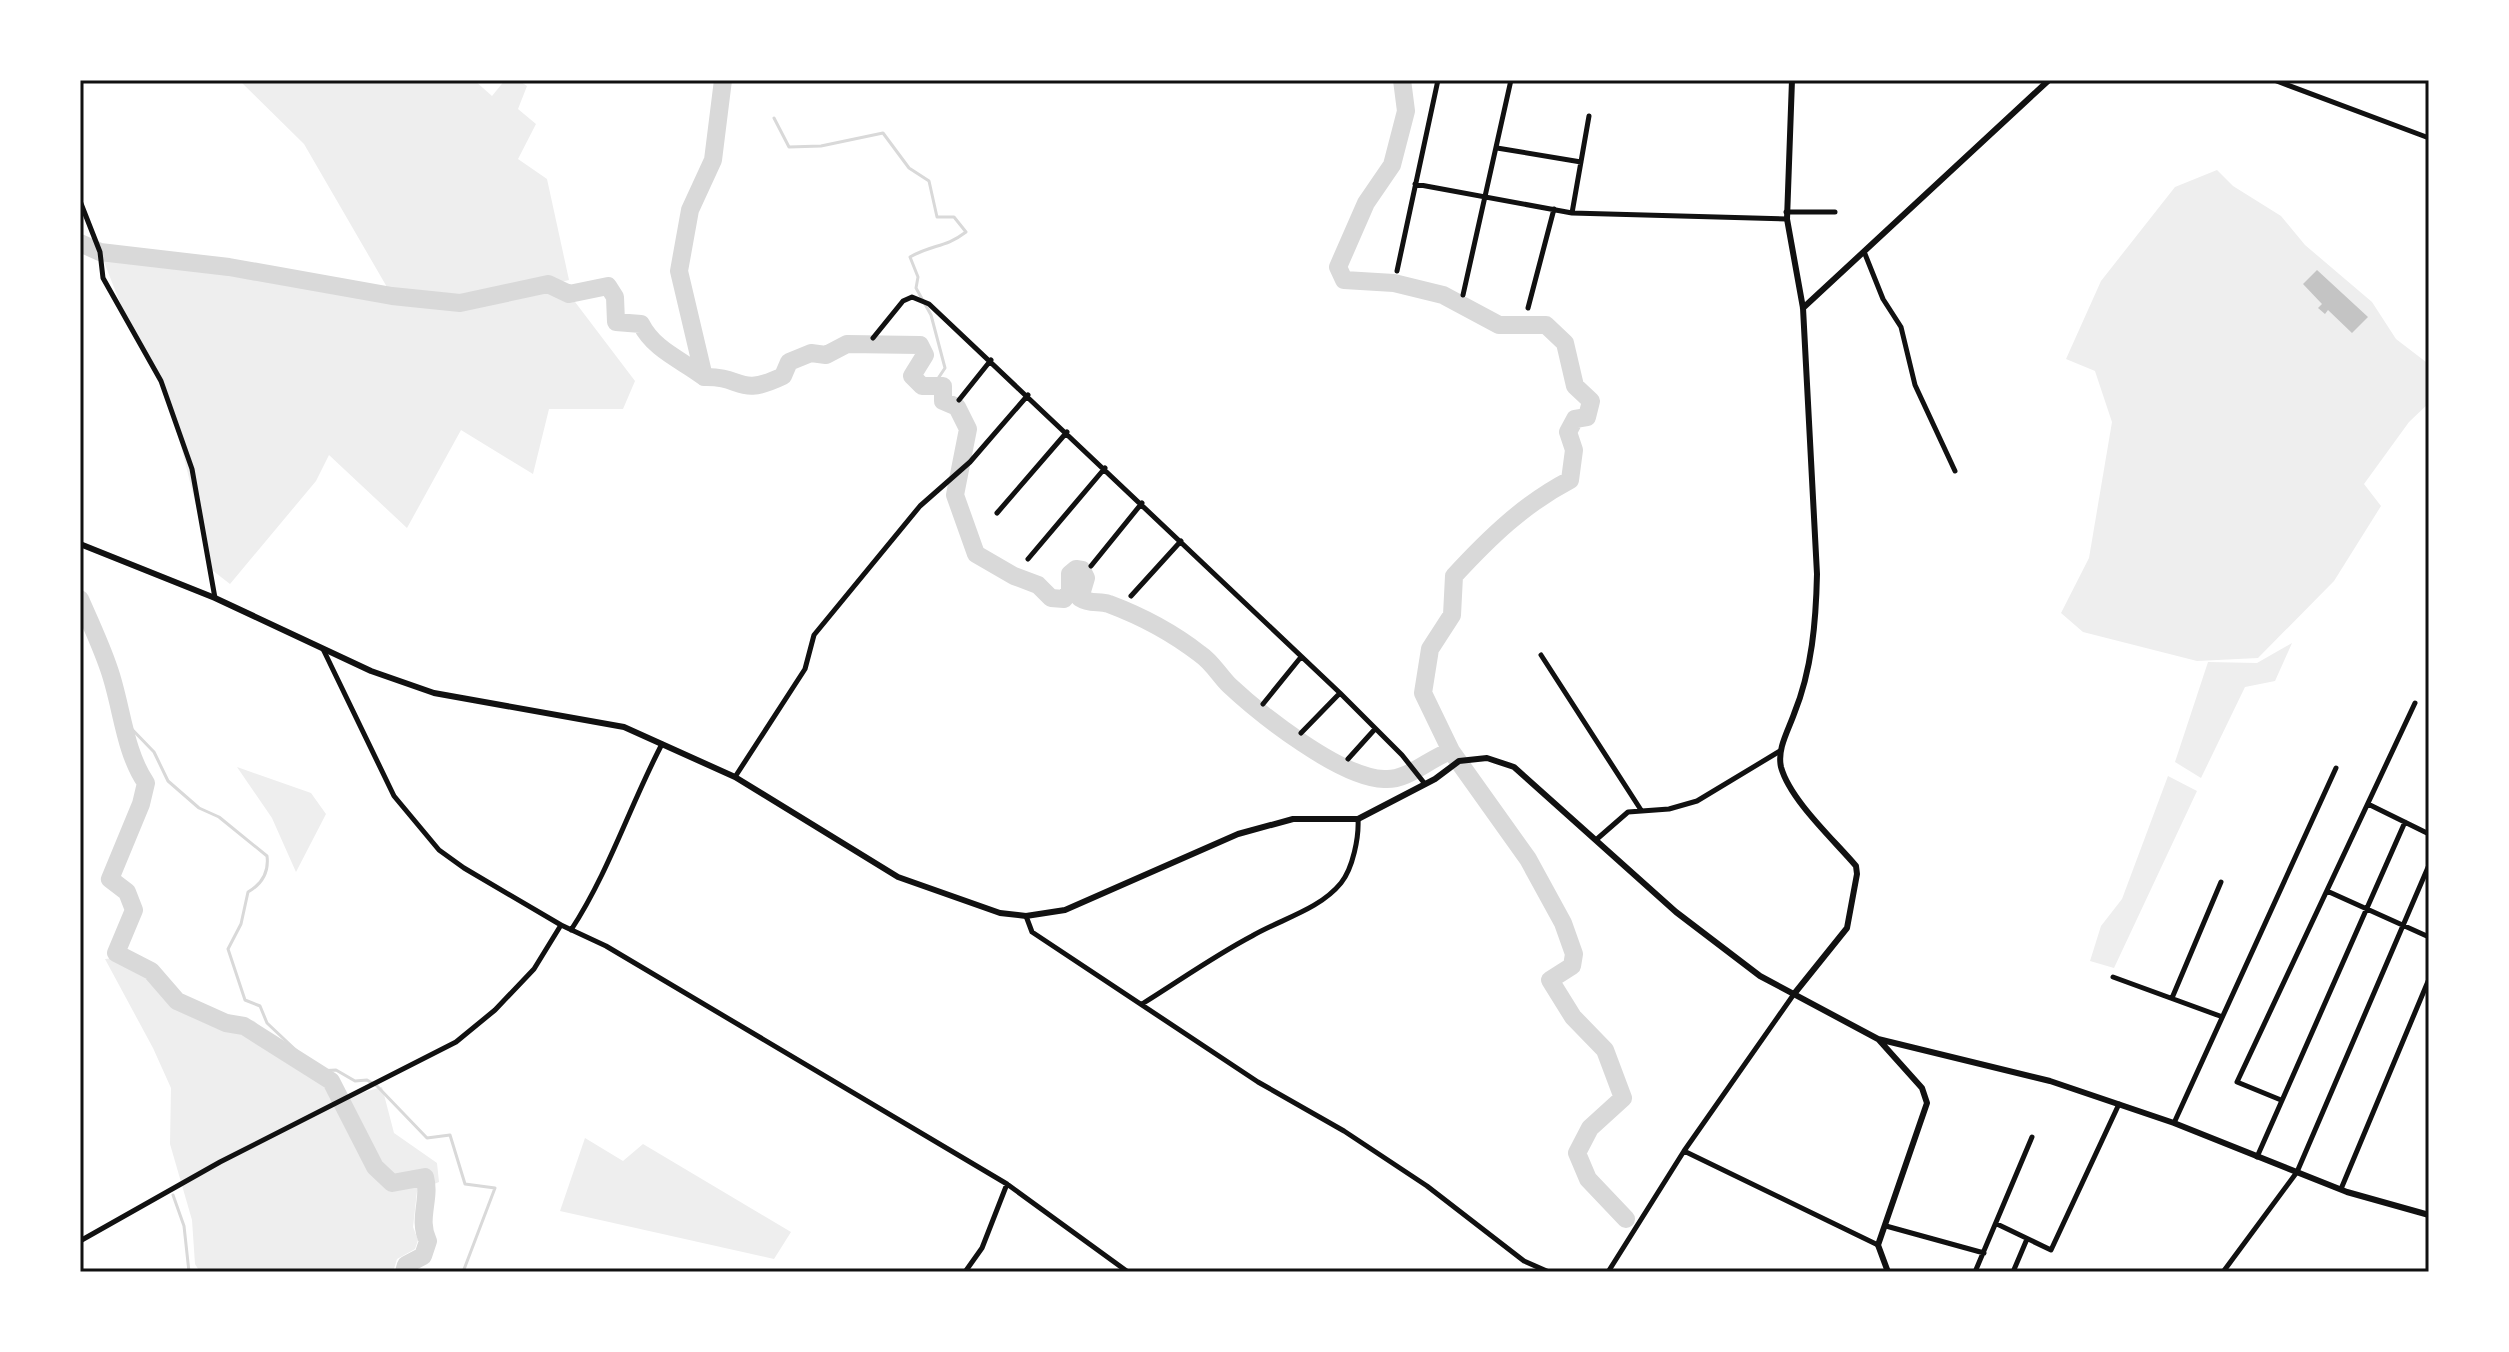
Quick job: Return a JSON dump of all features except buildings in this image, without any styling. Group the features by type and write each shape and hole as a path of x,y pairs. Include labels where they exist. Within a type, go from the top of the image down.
{"street":[{"path":"1397,271 1438,80"},
{"path":"1463,295 1511,80"},
{"path":"1608,1272 1684,1151 1794,994 1847,928 1857,874 1856,866 1788,786 1780,751 1802,694 1816,614 1817,565 1803,308 1786,216 1792,80"},
{"path":"1803,308 1865,254 2049,80"},
{"path":"2274,80 2429,138"},
{"path":"1572,213 1589,116"},
{"path":"1497,148 1581,162"},
{"path":"1415,184 1572,213 1786,216 1835,212"},
{"path":"80,201 100,252 103,278 161,381 192,469 215,598"},
{"path":"1528,308 1554,209"},
{"path":"1865,254 1883,299 1901,327 1915,385 1955,471"},
{"path":"873,338 903,301 921,298 991,360 1340,693 1411,765 1425,784"},
{"path":"959,400 991,360"},
{"path":"735,777 805,669 814,635 920,506 970,462 1028,395"},
{"path":"997,513 1067,432"},
{"path":"1028,559 1105,468"},
{"path":"1091,566 1142,503"},
{"path":"1131,596 1181,541"},
{"path":"80,544 215,598 371,671 434,693 624,727 735,777 898,877 1000,913 1026,916 1065,910 1238,834 1293,819 1358,819 1425,784 1459,761 1487,758 1502,762 1514,767 1676,912 1760,976 1878,1039 2050,1081 2174,1123 2341,1189 2429,1215"},
{"path":"322,648 394,796 439,850 464,868 561,925 606,946 1007,1184 1128,1272"},
{"path":"1541,655 1641,810"},
{"path":"1263,704 1301,657"},
{"path":"1301,733 1340,693"},
{"path":"2281,1100 2237,1082 2415,703"},
{"path":"1348,759 1375,729"},
{"path":"571,930 597,891 636,793 662,743"},
{"path":"1597,839 1628,812 1669,809 1697,801 1780,751"},
{"path":"2174,1123 2220,1016 2336,768"},
{"path":"2368,804 2429,834"},
{"path":"1142,1004 1253,935 1307,910 1335,890 1344,879 1359,830 1358,819"},
{"path":"2257,1157 2364,908 2405,822"},
{"path":"2223,1272 2297,1172 2429,865"},
{"path":"2172,998 2221,882"},
{"path":"2327,891 2429,937"},
{"path":"1026,916 1032,932 1258,1082 1344,1131 1416,1178 1524,1261 1549,1272"},
{"path":"80,1241 220,1162 456,1042 495,1010 534,969 561,925"},
{"path":"2113,977 2220,1016"},
{"path":"2341,1189 2429,979"},
{"path":"1878,1039 1922,1088 1927,1103 1878,1245 1888,1272"},
{"path":"1997,1224 2051,1250 2119,1104"},
{"path":"1975,1272 2032,1137"},
{"path":"1684,1151 1878,1245"},
{"path":"965,1272 982,1248 1007,1184"},
{"path":"1886,1226 1984,1253"},
{"path":"2013,1272 2027,1239"}],"shaded area":[{"path":"239,80 474,80 492,96 505,80 518,80 527,86 518,109 536,124 518,159 547,179 569,280 549,285 569,294 635,381 623,409 549,409 533,474 461,430 407,528 329,455 316,481 230,584 212,570 173,414 161,381 127,320 100,252 229,267 391,294 304,144"},
{"path":"2217,170 2233,186 2281,216 2305,245 2372,302 2396,339 2426,362 2429,403 2409,422 2364,484 2381,506 2334,581 2258,658 2197,661 2083,632 2061,613 2089,558 2112,422 2095,371 2066,359 2101,281 2175,187"},
{"path":"2292,643 2275,681 2245,687 2201,778 2175,762 2208,662 2257,663"},
{"path":"237,767 311,793 326,814 296,872 272,818"},
{"path":"2168,776 2197,791 2114,968 2090,961 2101,926 2122,899"},
{"path":"124,957 151,971 177,1001 254,1021 329,1086 336,1100 382,1087 394,1133 437,1163 439,1182 417,1191 413,1227 418,1240 415,1249 397,1259 393,1272 200,1272 195,1264 192,1220 170,1144 171,1088 105,959"},
{"path":"585,1138 623,1161 643,1144 791,1232 774,1259 560,1211"}],"waterway":[{"path":"704,377 679,271 690,210 713,160 723,80"},
{"path":"1402,80 1406,111 1392,165 1366,203 1338,267 1344,280 1394,283 1443,295 1499,325 1546,325 1565,343 1575,386 1591,401 1587,417 1575,419 1568,432 1574,450 1570,480 1508,523 1454,576 1452,615 1430,649 1423,693 1451,751 1528,859 1563,923 1574,954 1572,966 1550,980 1573,1017 1605,1050 1623,1098 1590,1128 1577,1153 1588,1179 1626,1219"},
{"path":"774,118 789,147 821,146 883,133 909,168 929,181 937,217 954,217 966,232 952,241 910,257 918,277 916,288 931,315 945,368 933,386"},
{"path":"80,243 100,252 229,267 392,296 460,303 548,284 569,294 608,286 615,297 616,322 641,324 661,348 704,377 748,386 783,376 789,362 811,353 826,355 847,344 920,345 925,355 912,376 922,386 943,386 943,401 957,407 968,429 955,495 976,554 1014,576 1038,585 1051,598 1064,599 1070,592 1070,574 1076,569 1082,570 1086,578 1080,598 1109,604 1179,639 1204,657 1229,685 1261,712 1302,743 1346,768 1366,776 1393,779 1451,751"},
{"path":"80,599 106,660 128,743 146,783 141,804 110,879 127,892 134,910 116,953 151,971 177,1001 226,1023 244,1026 331,1081 375,1167 392,1183 425,1177 424,1225 428,1241 423,1256 406,1265 404,1272"},
{"path":"125,722 154,752 168,781 199,808 219,817 267,856 266,872 248,892 241,924 228,949 245,1000 260,1006 267,1023 318,1071 336,1070 355,1081 367,1080 377,1086 427,1138 450,1135 465,1184 495,1188 463,1272"},
{"path":"173,1195 184,1226 189,1272"}]}
